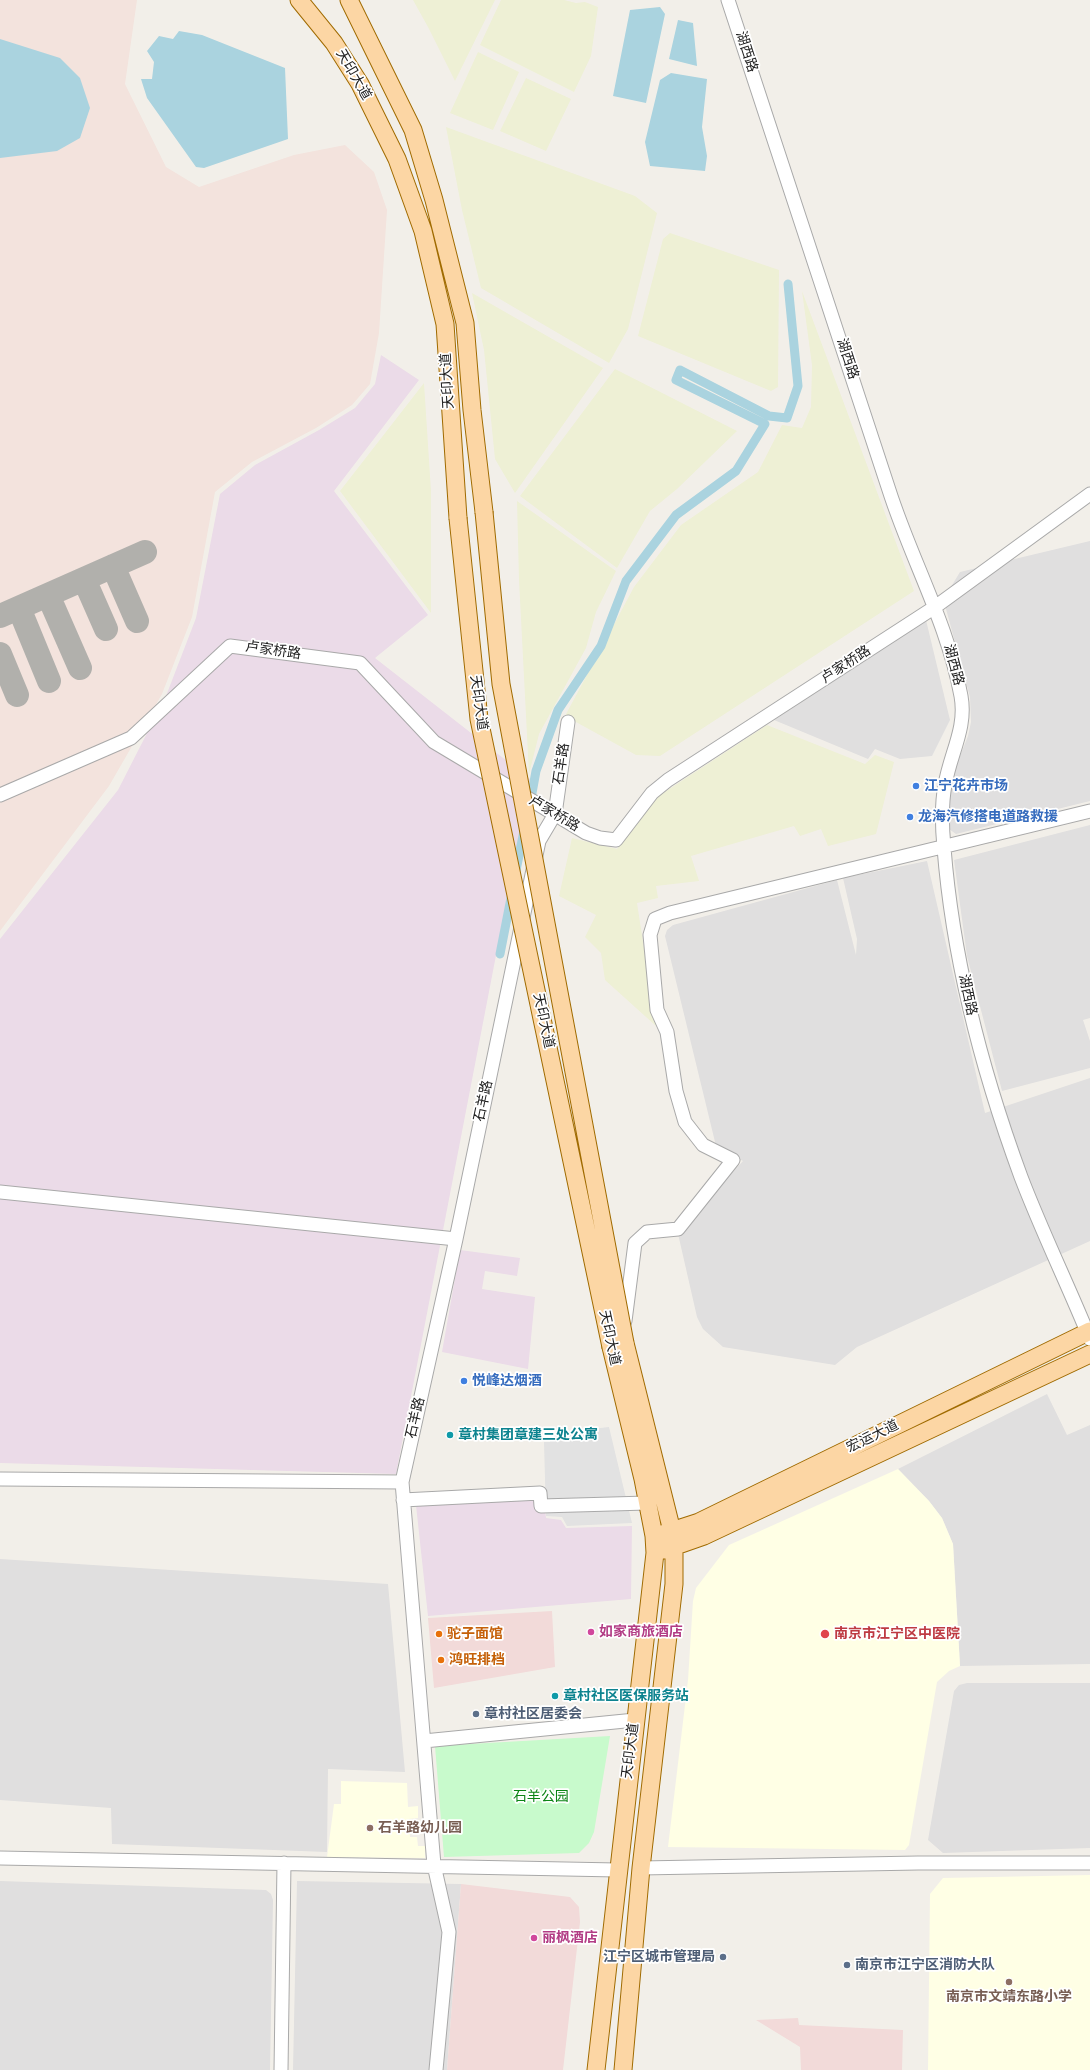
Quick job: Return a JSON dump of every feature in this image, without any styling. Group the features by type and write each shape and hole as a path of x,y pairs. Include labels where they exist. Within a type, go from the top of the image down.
{"main road":[{"name":"天印大道","path":"299,0 334,43 360,84 397,159 424,231 445,324 458,518 479,719 618,1345 672,1531 674,1547 674,1584 641,1868 623,2070"},
{"name":"天印大道","path":"349,0 413,130 434,200 465,323 472,410 501,684 654,1544 596,2070"},
{"name":"宏运大道","path":"654,1544 672,1531 699,1522 1089,1334"},
{"name":"宏运大道","path":"654,1544 674,1547 704,1536 1090,1354"}],"street":[{"name":"湖西路","path":"728,0 809,241 890,495 935,607 950,650 962,699 962,725 945,782 942,811 944,848 952,919 969,1011 1022,1178 1089,1334"},
{"name":"卢家桥路","path":"0,795 131,738 230,646 360,663 434,742 586,833 600,838 616,840 652,793 668,780 935,607 1090,494"},
{"name":"石羊路","path":"436,2070 449,1932 434,1865 402,1482 456,1239 539,841 555,814 568,722"},
{"path":"618,1345 635,1244 647,1232 678,1228 733,1160 703,1145 685,1122 676,1091 667,1032 657,1010 650,935 655,919 670,913 944,848 1090,811"},
{"path":"0,1192 456,1239"},
{"path":"0,1479 402,1482"},
{"path":"403,1500 540,1493 541,1506 647,1503"},
{"path":"424,1741 635,1720"},
{"path":"0,1858 434,1865 617,1870"},
{"path":"280,2070 284,1863"},
{"path":"641,1868 918,1863 1090,1863"}],"shaded area":[{"path":"0,0 137,0 125,84 166,167 199,187 294,155 345,145 374,172 387,210 379,333 370,384 352,405 316,428 252,462 215,492 192,617 162,694 109,786 0,931"},
{"path":"413,0 495,0 455,81 428,27"},
{"path":"501,0 564,0 576,3 585,2 598,7 591,56 574,92 480,45"},
{"path":"478,52 519,72 493,130 450,113"},
{"path":"526,78 571,99 546,151 500,131"},
{"path":"446,127 635,196 657,213 628,329 609,363 481,288 462,210"},
{"path":"670,233 779,270 778,387 771,391 638,336 663,239"},
{"path":"802,291 914,591 660,756 636,755 565,716 634,587 681,525 758,472 782,425 802,428 811,407 812,365"},
{"path":"472,293 603,368 515,493 495,459 484,350"},
{"path":"381,355 419,380 334,491 428,615 375,658 530,779 396,1474 0,1463 0,939 118,790 166,696 196,618 220,494 255,465 319,430 355,408 375,384"},
{"path":"615,369 737,431 677,489 650,511 617,568 520,496"},
{"path":"424,383 431,491 431,613 340,491"},
{"path":"517,501 616,571 596,612 586,648 539,734 529,774 519,580"},
{"path":"1090,541 1090,801 956,834 949,829 947,801 950,781 968,736 971,722 970,697 946,609 946,595 960,572"},
{"path":"926,620 950,720 932,756 900,759 875,749 868,759 774,720"},
{"path":"767,725 865,764 875,755 894,762 876,834 828,846 821,829 800,836 794,826 691,856 699,881 656,886 658,898 637,903 656,1026 605,980 601,953 585,937 596,915 559,896 572,838 617,849 654,799"},
{"path":"1090,825 1090,1018 1083,1020 1090,1041 1090,1068 1002,1091 967,956 954,860"},
{"path":"927,861 985,1113 1090,1078 1090,1241 857,1347 835,1365 723,1347 703,1329 697,1317 676,1225 684,1211 701,1195 714,1192 743,1161 716,1146 665,936 667,930 673,925 837,880 856,955 857,939 843,878"},
{"path":"460,1250 520,1258 517,1276 485,1271 482,1289 535,1297 528,1369 442,1352"},
{"path":"1047,1394 1067,1435 1090,1425 1090,1664 960,1666 953,1544 942,1518 929,1501 898,1469"},
{"path":"609,1427 632,1523 567,1526 562,1517 546,1516 544,1442 550,1442 550,1434"},
{"name":"南京市江宁区中医院","path":"898,1469 929,1501 942,1518 953,1544 960,1666 949,1671 937,1682 909,1845 905,1850 668,1847 688,1680 693,1601 696,1588 729,1545"},
{"path":"543,1489 546,1518 561,1520 566,1528 632,1526 631,1599 428,1616 415,1496"},
{"path":"0,1559 388,1584 405,1772 328,1769 327,1852 112,1844 111,1808 0,1800"},
{"path":"552,1611 555,1667 434,1688 428,1618"},
{"path":"967,1683 1090,1683 1090,1848 943,1853 928,1840 954,1691 959,1685"},
{"name":"石羊路幼儿园","path":"341,1781 407,1783 408,1807 418,1806 418,1818 409,1819 410,1837 417,1837 418,1846 425,1846 425,1858 327,1857 334,1804 341,1804"},
{"name":"南京市文靖东路小学","path":"1090,1875 1090,2070 928,2070 930,1894 943,1878"},
{"path":"0,1881 266,1890 271,1894 273,1900 270,2070 0,2070"},
{"path":"297,1881 461,1884 447,2070 293,2070"},
{"path":"461,1884 570,1897 579,1907 580,1922 563,2070 447,2070"},
{"path":"798,2018 799,2025 903,2030 902,2070 801,2070 800,2047 756,2020"}],"green space":[{"name":"石羊公园","path":"610,1736 594,1832 589,1843 579,1853 444,1857 435,1746"}],"water":[{"path":"660,7 665,14 646,103 613,96 630,10"},
{"path":"678,20 693,23 697,66 669,59"},
{"path":"179,31 202,35 285,68 288,139 204,168 196,167 147,98 141,79 152,79 154,62 147,51 159,36 173,39"},
{"path":"0,39 60,58 80,78 90,108 80,138 57,151 0,158"},
{"path":"671,73 707,79 702,127 707,156 705,171 650,166 645,142 660,80"}],"waterway":[{"path":"530,804 536,771 558,710 601,646 626,581 676,515 736,471 765,424 676,380 680,370 769,416 787,418 798,386 788,284"},
{"path":"515,875 524,831"},
{"path":"500,954 512,893"}],"taxiway":[{"path":"0,616 145,552"},
{"path":"113,566 137,621"},
{"path":"84,579 106,629"},
{"path":"48,595 80,668"},
{"path":"19,608 49,681"},
{"path":"0,654 17,695"}],"place":[{"name":"江宁花卉市场","path":"916,786"},
{"name":"龙海汽修搭电道路救援","path":"910,817"},
{"name":"悦峰达烟酒","path":"464,1381"},
{"name":"章村集团章建三处公寓","path":"450,1435"},
{"name":"如家商旅酒店","path":"591,1632"},
{"name":"驼子面馆","path":"439,1634"},
{"name":"南京市江宁区中医院","path":"825,1634"},
{"name":"鸿旺排档","path":"441,1660"},
{"name":"章村社区医保服务站","path":"555,1696"},
{"name":"章村社区居委会","path":"476,1714"},
{"name":"石羊路幼儿园","path":"370,1828"},
{"name":"丽枫酒店","path":"534,1938"},
{"name":"江宁区城市管理局","path":"723,1957"},
{"name":"南京市江宁区消防大队","path":"847,1965"},
{"name":"南京市文靖东路小学","path":"1009,1982"}]}
